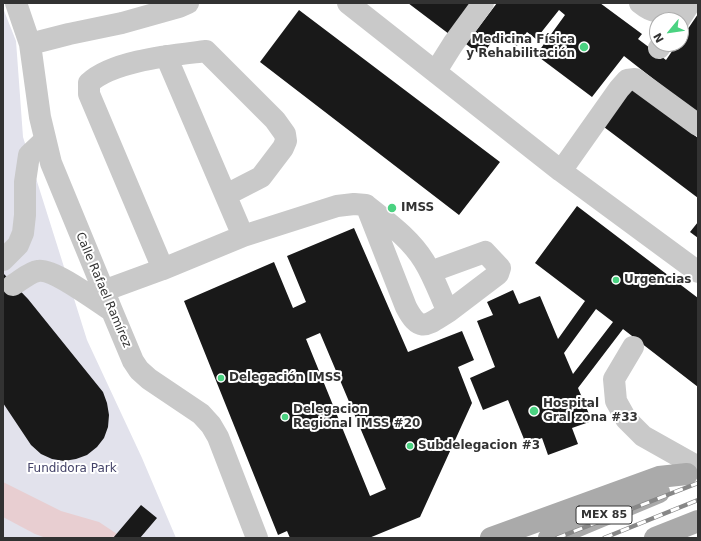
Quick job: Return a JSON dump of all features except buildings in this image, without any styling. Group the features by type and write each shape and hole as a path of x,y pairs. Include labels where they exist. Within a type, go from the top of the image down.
{"main road":[{"name":"MEX 85","path":"549,538 659,492 694,470"},
{"path":"490,538 659,477 694,470"},
{"path":"655,538 692,532"}],"street":[{"name":"Calle Rafael Ramírez","path":"16,3 30,44 40,117 51,163 133,360 139,370 149,379 201,414 211,425 218,437 257,538"},
{"path":"30,44 69,34 122,24 188,3"},
{"path":"348,3 562,171 698,272"},
{"path":"436,71 482,3"},
{"path":"640,3 656,12 661,10 668,3"},
{"path":"684,12 690,3"},
{"path":"162,269 90,94 89,82 100,75 129,64 166,56 206,51 275,120 284,134 286,141 283,148 261,178 226,195"},
{"path":"166,56 243,236"},
{"path":"562,171 619,89 627,80 635,79 698,125"},
{"path":"3,260 18,245 23,233 25,215 25,182 29,155 45,140"},
{"path":"103,291 243,236 337,206 345,204 366,205 395,228 412,245 430,272 448,312"},
{"path":"366,205 406,307 412,319 417,323 424,325 431,323 448,312 498,274 500,268 485,252 430,272"},
{"path":"13,285 37,271 44,271 53,274 112,311"},
{"path":"633,347 614,379 616,400 626,419 642,436 694,470"}],"green space":[{"name":"Fundidora Park","path":"3,8 16,41 23,137 87,340 142,458 176,538 3,538"}],"shaded area":[{"path":"3,482 61,511 99,522 123,538 46,538 35,534 3,517"}],"railway":[{"path":"557,538 698,483"},
{"path":"604,538 698,500"}],"place":[{"name":"Medicina Física y Rehabilitación","path":"584,47"},
{"name":"IMSS","path":"392,208"},
{"name":"Urgencias","path":"616,280"},
{"name":"Delegación IMSS","path":"221,378"},
{"name":"Hospital Gral zona #33","path":"534,411"},
{"name":"Delegacion Regional IMSS #20","path":"285,417"},
{"name":"Subdelegacion #3","path":"410,446"}]}
